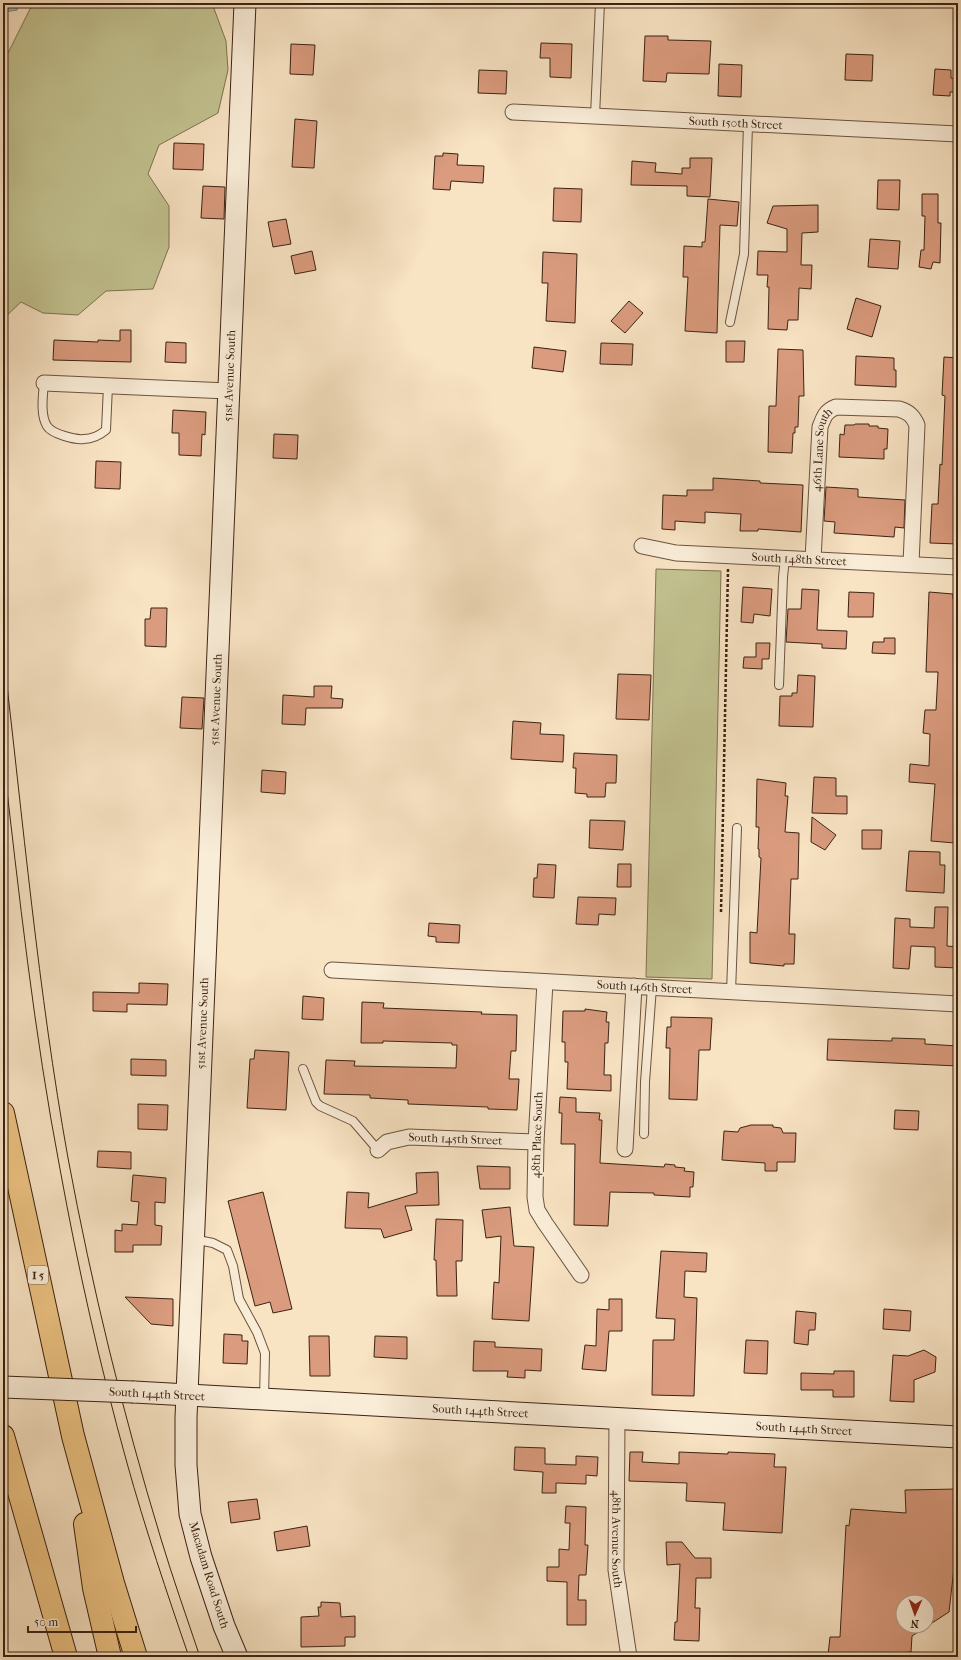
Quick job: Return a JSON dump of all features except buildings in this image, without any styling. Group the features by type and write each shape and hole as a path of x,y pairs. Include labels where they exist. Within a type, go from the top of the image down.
{"highway":[{"name":"I 5","path":"3,1113 73,1436 113,1583 136,1657"},
{"path":"3,1436 66,1657"},
{"name":"I 5","path":"73,1436 94,1588 110,1657"}],"street":[{"name":"51st Avenue South","path":"186,1396 245,3"},
{"name":"South 150th Street","path":"513,112 958,134"},
{"path":"44,383 228,391"},
{"name":"46th Lane South","path":"813,559 820,427 828,410 836,407 899,409 906,411 913,416 917,425 911,564"},
{"name":"South 148th Street","path":"642,546 676,553 958,567"},
{"name":"South 146th Street","path":"332,970 958,1004"},
{"name":"48th Place South","path":"545,982 536,1142 535,1197 537,1210 581,1275"},
{"path":"625,1149 634,986"},
{"name":"South 145th Street","path":"378,1150 387,1142 409,1137 536,1142"},
{"name":"South 144th Street","path":"3,1388 134,1392 958,1437"},
{"name":"Macadam Road South","path":"186,1396 186,1466 190,1514 201,1557 236,1657"},
{"name":"48th Avenue South","path":"617,1419 616,1570 629,1657"}],"lane":[{"path":"595,116 600,3"},
{"path":"730,322 744,254 748,124"},
{"path":"44,383 42,406 47,426 57,434 84,439 100,435 106,430 108,386"},
{"path":"779,685 784,558"},
{"path":"731,992 737,828"},
{"path":"644,1134 645,1082 652,987"},
{"path":"303,1069 316,1102 320,1106 353,1121 378,1150"},
{"path":"192,1239 212,1242 227,1250 233,1266 239,1299 257,1332 265,1353 264,1400"}],"path":[{"path":"721,920 728,556"}],"green space":[{"path":"33,3 212,3 226,41 228,70 218,113 159,145 148,174 169,206 169,247 153,289 106,291 78,315 43,313 21,302 3,319 3,56 8,53"},
{"path":"656,569 721,571 712,979 646,977"}],"water":[{"path":"3,3 19,3 17,10 3,12"}],"tram line":[{"path":"3,651 48,1032 57,1095 77,1206 121,1398 147,1492 200,1657"},
{"path":"3,756 21,911 42,1066 74,1243 90,1317 117,1427 164,1585 189,1657"}]}
